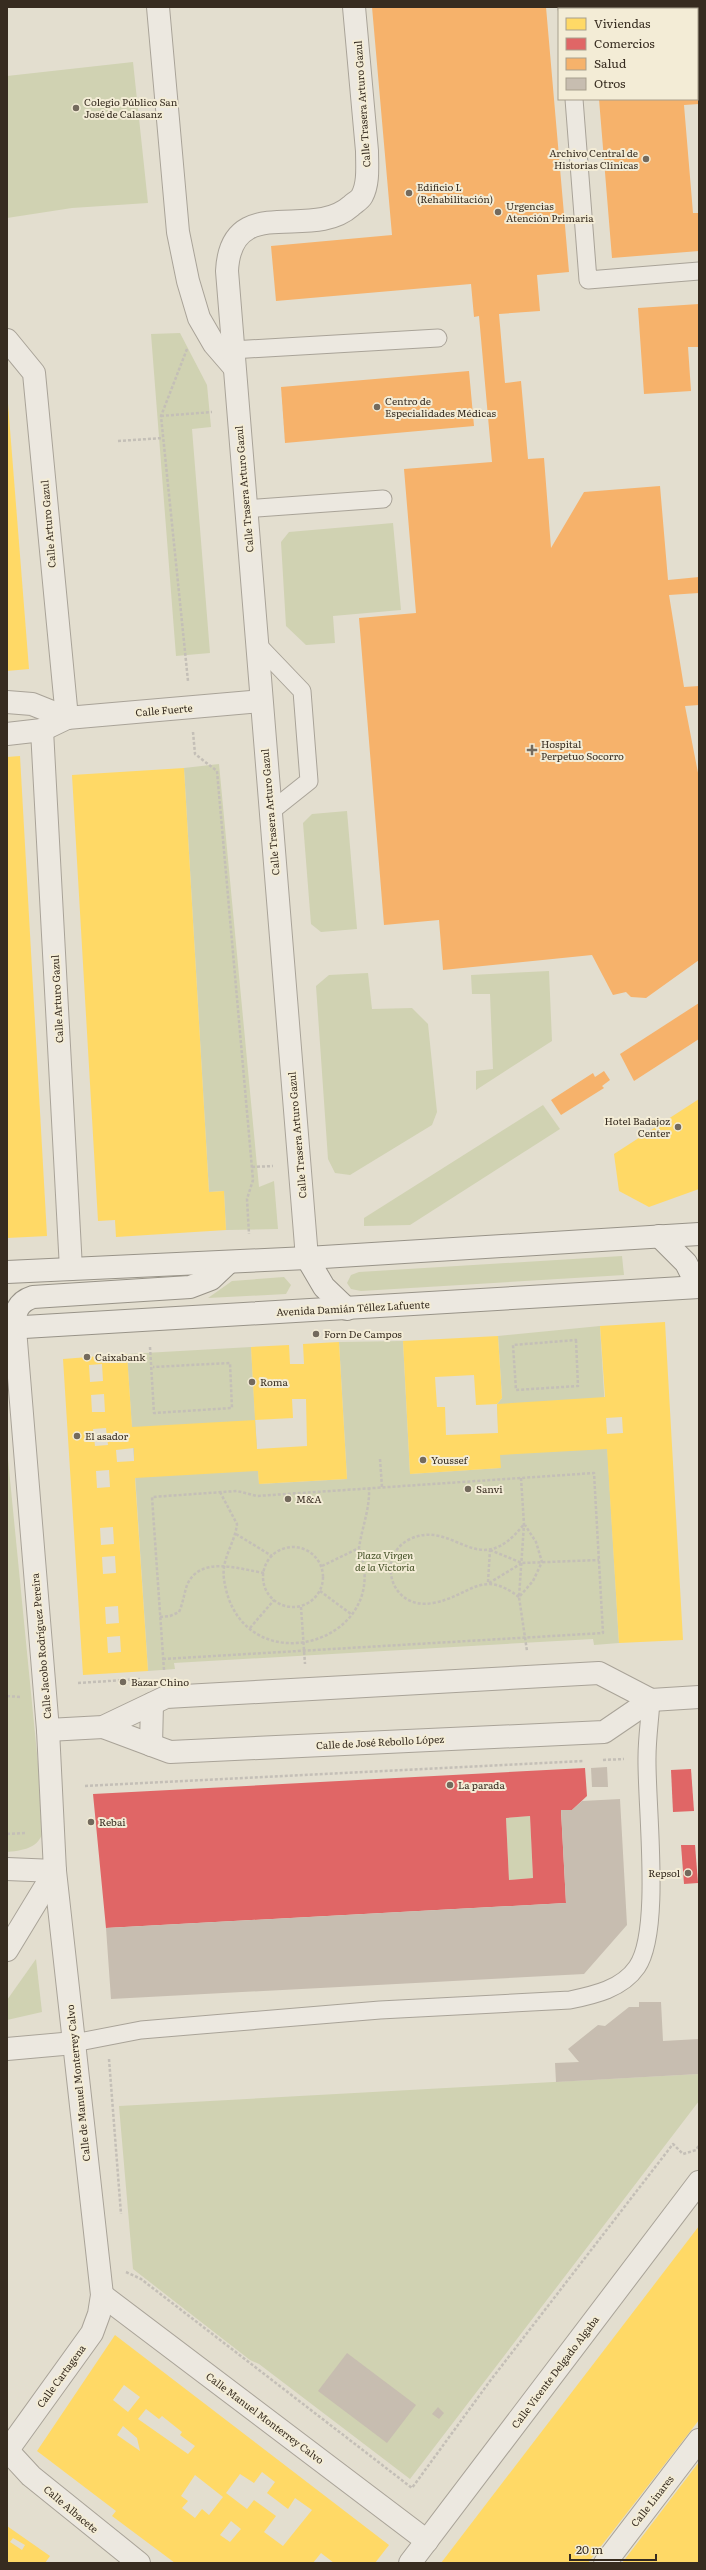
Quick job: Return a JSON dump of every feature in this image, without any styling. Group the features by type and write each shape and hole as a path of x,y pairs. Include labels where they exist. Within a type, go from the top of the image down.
{"street":[{"path":"158,7 178,232 188,281 199,318 214,344 233,358"},
{"name":"Calle Trasera Arturo Gazul","path":"307,1258 245,509 227,271 228,256 233,242 242,231 255,224 326,218 346,211 362,197 367,174 367,151 354,7"},
{"name":"Calle Arturo Gazul","path":"7,340 34,373 67,718"},
{"name":"Calle Fuerte","path":"7,734 42,730 67,718 261,701"},
{"name":"Calle Fuerte","path":"7,702 32,704 67,718"},
{"name":"Calle Arturo Gazul","path":"42,730 71,1269"},
{"path":"7,1272 307,1258 699,1234"},
{"path":"659,1236 686,1263 699,1289"},
{"path":"307,1258 324,1287 347,1309"},
{"name":"Calle Jacobo Rodríguez Pereira","path":"55,1871 48,1730 11,1328 15,1314 21,1302 32,1297 190,1287 210,1279 229,1262"},
{"name":"Avenida Damián Téllez Lafuente","path":"11,1328 699,1289"},
{"name":"Calle de José Rebollo López","path":"48,1730 103,1727 159,1700 600,1673 651,1700 604,1732 170,1752 103,1727"},
{"path":"623,1685 623,1719"},
{"path":"651,1700 699,1697"},
{"path":"151,1745 159,1700"},
{"path":"7,1868 55,1871 7,1950"},
{"name":"Calle de Manuel Monterrey Calvo","path":"55,1871 102,2295"},
{"path":"7,2049 74,2043"},
{"name":"Calle Vicente Delgado Algaba","path":"410,2563 699,2182"},
{"name":"Calle Cartagena","path":"7,2450 92,2333 99,2314 102,2295"},
{"name":"Calle Manuel Monterrey Calvo","path":"102,2295 427,2541"},
{"name":"Calle Linares","path":"604,2563 699,2440"},
{"name":"Calle Albacete","path":"7,2450 30,2476 139,2563"}],"lane":[{"path":"574,100 588,280 699,271"},
{"path":"233,358 438,338"},
{"path":"245,509 383,499"},
{"path":"257,644 302,691 309,781 270,812"},
{"path":"74,2043 142,2030 380,2010 570,2000 596,1995 619,1984 637,1968 646,1945 650,1917 647,1758 651,1700"}],"path":[{"path":"199,318 161,416 195,754 217,770 253,1180 247,1199 251,1261"},
{"path":"161,416 237,410"},
{"path":"118,441 163,438"},
{"path":"576,1340 578,1386 516,1390 513,1345 576,1340"},
{"path":"144,1347 151,1347 154,1413 232,1408 230,1364 153,1367"},
{"path":"380,1459 382,1487"},
{"path":"159,1700 163,1658 152,1497 237,1491 257,1496 594,1473 604,1633 163,1658"},
{"path":"521,1478 524,1524 519,1597 531,1677"},
{"path":"220,1492 237,1524 236,1534 226,1555 224,1578 229,1601 240,1621 258,1636 280,1644 303,1644 326,1638 345,1624 358,1604 364,1582 364,1570 359,1548 362,1526 370,1503 369,1488"},
{"path":"519,1597 510,1590 488,1583 477,1584 449,1599 420,1604 402,1597 394,1585 392,1562 398,1548 411,1538 421,1536 450,1540 477,1551 490,1550 510,1541 524,1524"},
{"path":"519,1597 533,1581 542,1562 536,1542 524,1524"},
{"path":"236,1534 272,1556"},
{"path":"298,1547 316,1557 322,1566 324,1576 320,1591 310,1603 300,1607 286,1606 274,1600 267,1592 264,1573 272,1556 280,1550 298,1547"},
{"path":"322,1566 359,1548"},
{"path":"490,1550 522,1563 599,1560"},
{"path":"488,1583 490,1550"},
{"path":"488,1583 522,1563"},
{"path":"160,1617 170,1616 179,1612 187,1585 197,1570 211,1566 225,1566 264,1573"},
{"path":"364,1570 392,1570"},
{"path":"320,1591 351,1614"},
{"path":"250,1628 274,1600"},
{"path":"78,1683 141,1679"},
{"path":"7,1696 20,1697"},
{"path":"601,1760 647,1758"},
{"path":"85,1786 586,1761"},
{"path":"7,1834 32,1833"},
{"path":"107,2037 122,2218"},
{"path":"124,2264 125,2272 141,2279 412,2488 490,2381 673,2144 683,2154 696,2150 699,2145"}],"green space":[{"name":"Colegio Público San José de Calasanz","path":"133,62 148,203 72,208 7,218 7,76"},
{"path":"180,333 207,385 211,427 192,429 210,653 176,656 151,334"},
{"path":"393,523 401,610 333,616 335,643 306,645 286,626 281,542 289,532"},
{"path":"219,764 259,1187 274,1181 278,1229 226,1230 224,1191 209,1192 184,768"},
{"path":"347,811 357,929 321,932 311,924 303,823 312,814"},
{"path":"549,971 552,1041 476,1090 476,1071 493,1069 490,994 472,994 471,975"},
{"path":"368,973 372,1009 412,1008 428,1024 437,1112 432,1125 350,1175 335,1173 328,1159 316,986 329,975"},
{"path":"543,1105 560,1129 410,1225 364,1226 364,1218"},
{"path":"622,1256 624,1275 361,1291 351,1289 347,1283 351,1275 359,1272"},
{"path":"284,1277 291,1285 286,1294 208,1298 232,1281"},
{"name":"Plaza Virgen de la Victoria","path":"600,1326 619,1643 594,1645 593,1639 174,1663 175,1669 148,1671 127,1354 251,1347 259,1484 347,1479 339,1342 403,1341 410,1474 500,1468 497,1404 502,1398 498,1336"},
{"path":"7,1449 44,1825 43,1832 37,1843 21,1850 7,1852"},
{"path":"530,1816 533,1878 509,1880 506,1818"},
{"path":"36,1959 42,2012 7,2020 7,2000"},
{"path":"699,2074 699,2101 410,2479 259,2364 250,2360 133,2269 119,2106"}],"building: Viviendas":[{"path":"7,391 29,669 7,671"},
{"path":"20,756 47,1236 7,1238 7,757"},
{"path":"184,768 209,1192 224,1191 226,1230 116,1237 115,1220 98,1221 72,775"},
{"name":"Hotel Badajoz Center","path":"699,1099 699,1189 649,1207 619,1191 614,1154"},
{"path":"665,1322 683,1640 619,1643 607,1449 500,1455 501,1468 410,1474 403,1341 498,1336 502,1398 497,1404 605,1397 600,1326","holes":["474,1375 476,1405 497,1404 498,1433 446,1435 445,1407 437,1407 435,1377","622,1417 623,1433 607,1434 606,1418"]},
{"path":"339,1342 347,1479 259,1484 258,1471 135,1478 148,1671 83,1675 63,1359 127,1354 132,1427 255,1420 251,1347 289,1345 290,1364 304,1364 303,1344","holes":["102,1364 103,1381 90,1382 89,1365","104,1394 105,1412 92,1412 91,1395","292,1399 306,1399 307,1446 257,1449 255,1420 293,1418","106,1428 108,1445 95,1446 93,1429","134,1448 134,1461 117,1462 116,1450","109,1470 110,1487 97,1488 96,1471","113,1527 114,1544 101,1545 100,1528","115,1556 116,1573 103,1574 102,1557","118,1606 119,1623 106,1624 105,1607","120,1636 121,1652 108,1653 107,1637"]},
{"path":"699,2226 699,2420 588,2563 441,2563"},
{"path":"115,2335 389,2545 375,2563 334,2563 321,2553 313,2563 175,2563 112,2516 116,2511 37,2451","holes":["124,2385 140,2397 128,2412 113,2400","146,2409 159,2419 162,2416 182,2432 180,2435 195,2446 188,2454 138,2419","123,2426 137,2438 140,2451 117,2435","262,2472 275,2482 267,2493 288,2509 295,2498 312,2510 283,2546 264,2532 276,2516 254,2500 247,2509 226,2493 240,2474 254,2483","195,2475 223,2497 209,2515 202,2509 195,2518 182,2508 188,2501 181,2496","231,2521 241,2529 230,2542 220,2535"]},
{"path":"699,2462 699,2563 622,2563"},
{"path":"7,2526 50,2556 45,2563 7,2563","holes":["13,2538 25,2545 22,2550 10,2542"]}],"building: Comercios":[{"path":"585,1768 587,1796 572,1810 561,1810 566,1903 106,1928 93,1794","holes":["530,1816 533,1878 509,1880 506,1818"]},
{"path":"691,1769 694,1811 673,1812 671,1770"},
{"path":"681,1845 695,1845 698,1883 684,1884"}],"building: Salud":[{"name":"Hospital Perpetuo Socorro","path":"372,7 546,7 569,272 537,275 540,311 499,314 505,383 521,381 528,459 544,458 551,548 584,492 660,486 668,580 699,577 699,593 669,595 684,687 699,686 699,705 685,706 699,778 699,960 646,998 631,997 626,992 613,995 592,955 443,970 439,920 384,925 359,618 416,613 404,469 492,462 479,316 474,317 471,284 276,301 271,246 392,235"},
{"name":"Archivo Central de Historias Clínicas","path":"698,20 699,104 684,105 693,213 699,213 699,251 612,258 599,100 698,100"},
{"path":"699,304 699,347 688,347 691,391 644,394 638,308"},
{"name":"Centro de Especialidades Médicas","path":"469,371 474,426 285,443 281,387"},
{"path":"699,1003 699,1039 634,1081 620,1054"},
{"path":"604,1071 610,1080 602,1086 604,1088 561,1115 551,1100 593,1073 595,1077"}],"building: Otros":[{"path":"607,1767 608,1787 592,1787 591,1768"},
{"path":"620,1799 627,1925 584,1974 111,1999 106,1928 566,1903 561,1810 572,1810 582,1801"},
{"path":"639,2002 661,2002 663,2041 699,2039 699,2074 556,2082 555,2063 579,2062 568,2049 598,2025 605,2026 629,2007 639,2007"},
{"path":"347,2353 416,2405 387,2443 318,2391"},
{"path":"438,2407 444,2413 439,2419 432,2414"}],"place":[{"name":"Colegio Público San José de Calasanz","path":"76,108"},
{"name":"Archivo Central de Historias Clínicas","path":"646,159"},
{"name":"Edificio L (Rehabilitación)","path":"409,193"},
{"name":"Urgencias Atención Primaria","path":"498,212"},
{"name":"Centro de Especialidades Médicas","path":"377,407"},
{"name":"Hospital Perpetuo Socorro","path":"532,750"},
{"name":"Hotel Badajoz Center","path":"678,1127"},
{"name":"Forn De Campos","path":"316,1334"},
{"name":"Caixabank","path":"87,1357"},
{"name":"Roma","path":"252,1382"},
{"name":"El asador","path":"77,1436"},
{"name":"Youssef","path":"423,1460"},
{"name":"Sanvi","path":"468,1489"},
{"name":"M&A","path":"288,1499"},
{"name":"Bazar Chino","path":"123,1682"},
{"name":"La parada","path":"450,1785"},
{"name":"Rebai","path":"91,1822"},
{"name":"Repsol","path":"688,1873"}]}
